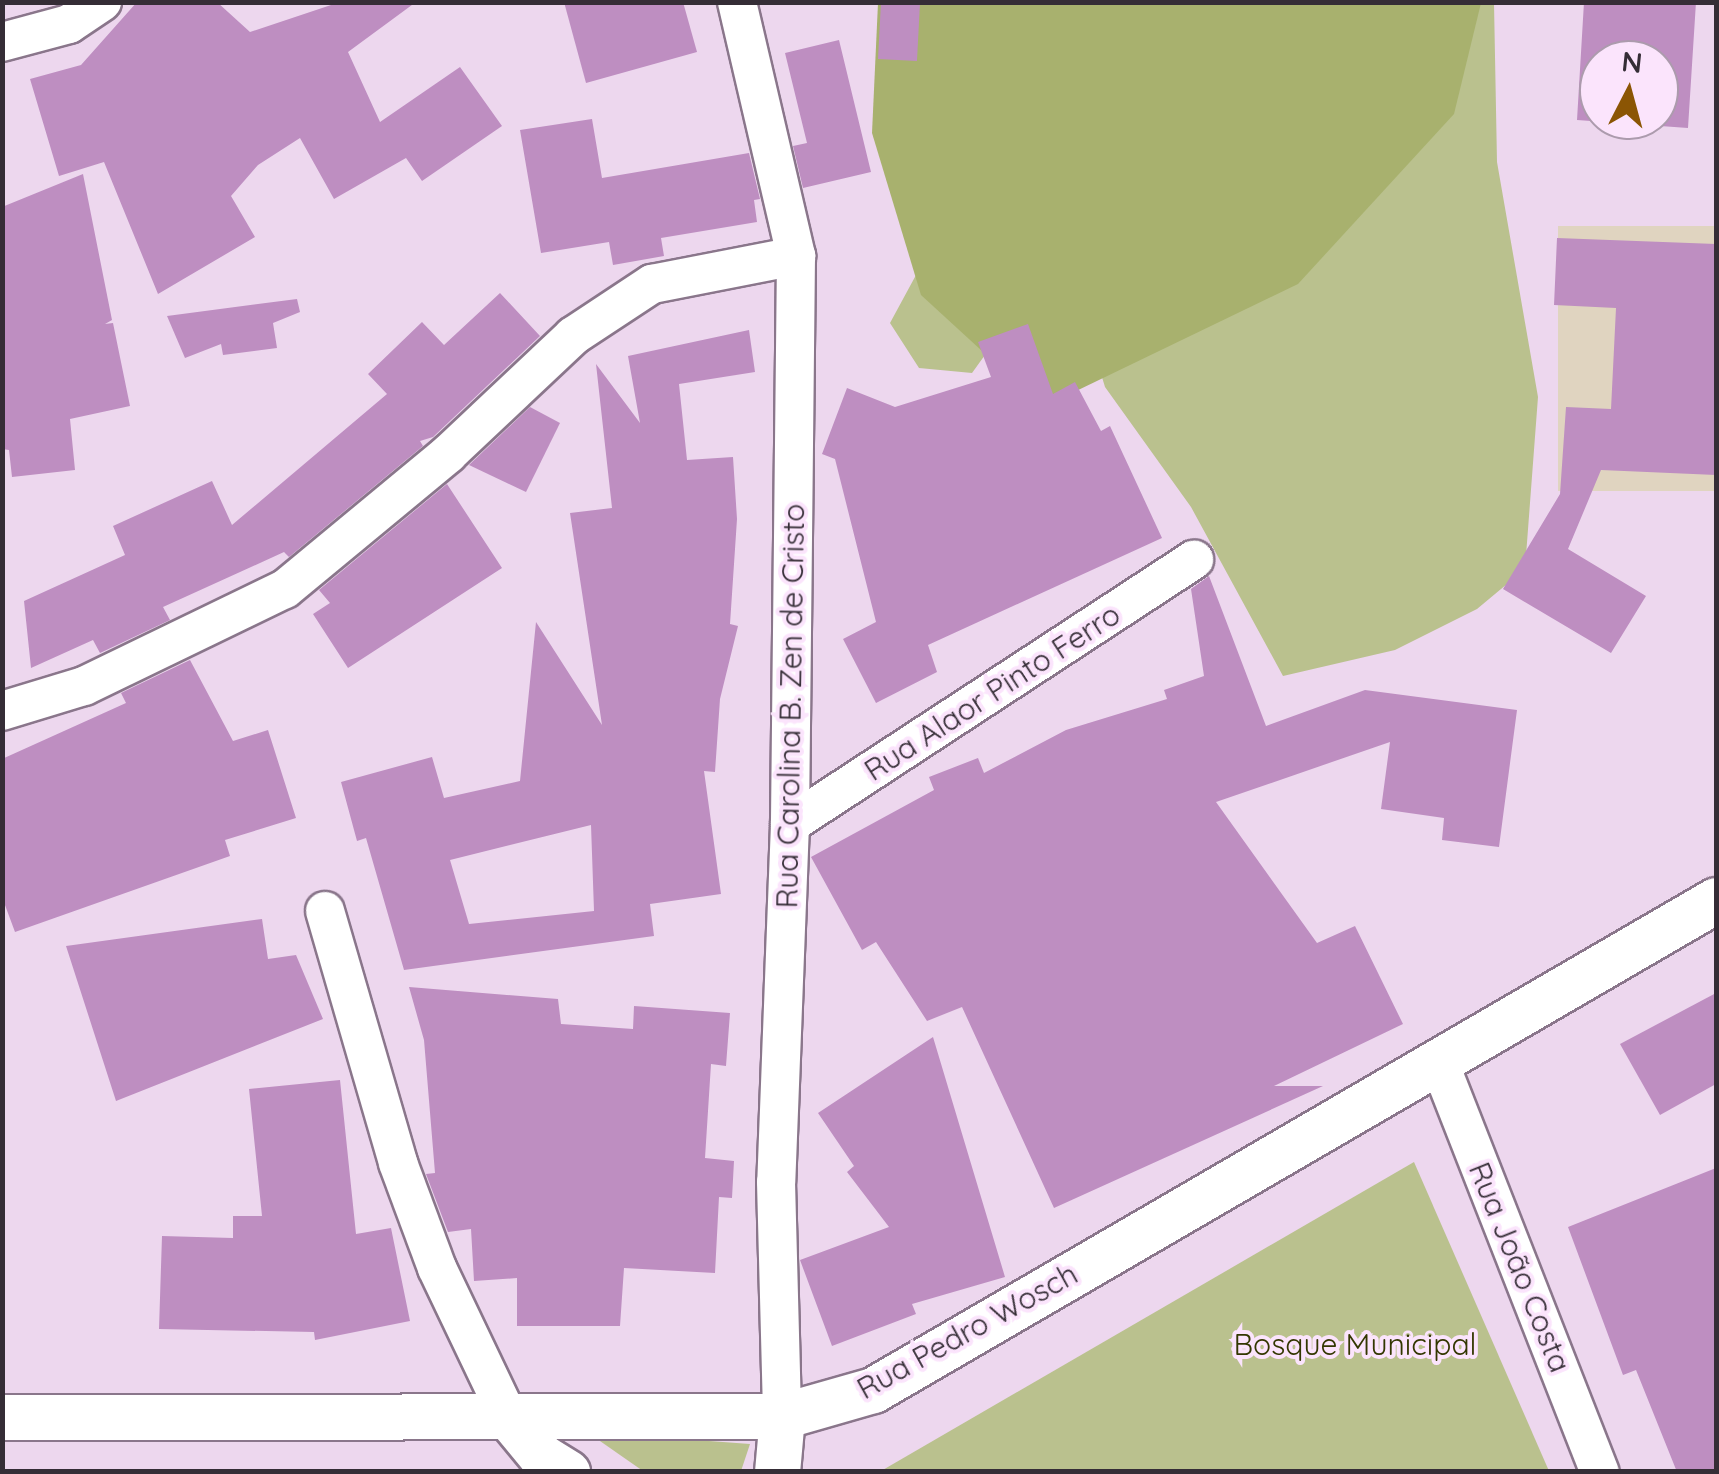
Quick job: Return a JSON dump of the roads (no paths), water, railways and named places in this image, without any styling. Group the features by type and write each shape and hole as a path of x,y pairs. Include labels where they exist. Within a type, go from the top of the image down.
{"street":[{"path":"2,42 69,24 102,2"},
{"name":"Rua Carolina B. Zen de Cristo","path":"737,2 796,256 790,824 776,1182 782,1416"},
{"path":"2,711 84,686 285,588 448,454 573,336 652,284 796,256"},
{"name":"Rua Alaor Pinto Ferro","path":"790,824 1194,560"},
{"name":"Rua Pedro Wosch","path":"2,1417 782,1416 873,1390 1716,900"},
{"path":"325,911 398,1163 436,1268 507,1415 544,1466"},
{"name":"Rua João Costa","path":"1439,1062 1600,1472"},
{"path":"777,1472 782,1416"}],"park label":[{"name":"Bosque Municipal","path":"1355,1344"}]}
